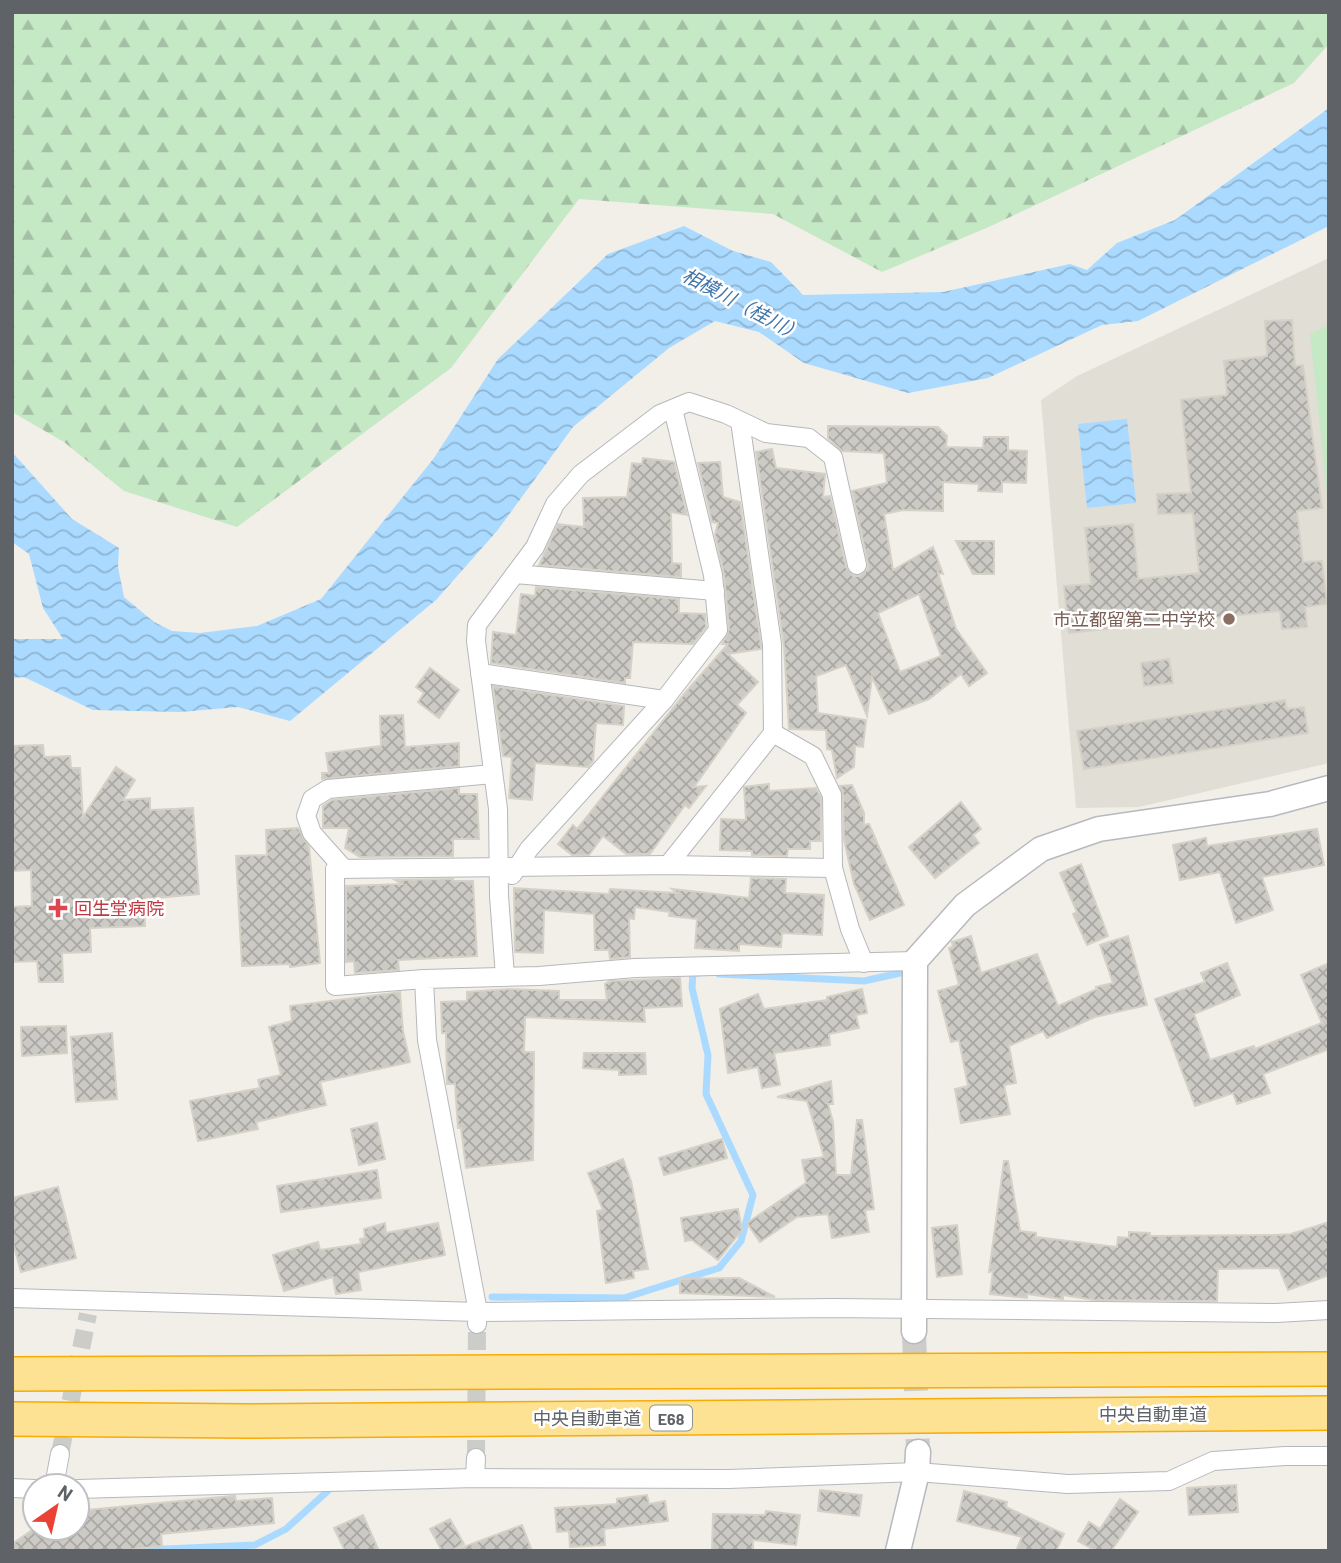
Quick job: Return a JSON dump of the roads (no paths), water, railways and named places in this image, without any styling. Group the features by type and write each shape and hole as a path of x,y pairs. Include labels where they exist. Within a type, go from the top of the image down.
{"highway":[{"path":"12,1374 1329,1369"},
{"name":"中央自動車道","path":"12,1419 261,1421 1329,1413"}],"street":[{"path":"505,976 499,896 498,809 480,674 477,625 535,547 555,504 581,474 660,414 689,402 766,433 810,438 833,457 858,565"},
{"path":"499,896 529,849 664,700 718,630 715,591 673,409"},
{"path":"668,865 773,733 772,644 740,421"},
{"path":"514,574 715,591"},
{"path":"480,674 664,700"},
{"path":"773,733 813,757 832,796 833,868 850,929 864,963"},
{"path":"344,869 313,833 306,816 312,799 341,785 494,774"},
{"path":"915,1320 915,961 965,905 1041,849 1100,829 1270,804 1329,788"},
{"path":"833,868 668,865 335,869 335,986 635,968 915,961"},
{"path":"424,979 427,1040 478,1318"},
{"path":"12,1297 90,1306 478,1318 915,1320 1329,1310"},
{"path":"57,1472 60,1454"},
{"path":"91,1489 475,1478 728,1479 917,1462 1068,1484 1169,1481 1213,1461 1285,1456 1329,1457"},
{"path":"475,1478 476,1458"},
{"path":"898,1551 917,1462"}],"water":[{"name":"相模川（桂川）","path":"1329,108 1329,226 1138,321 1102,325 988,378 908,393 804,363 759,332 715,321 669,348 573,427 497,531 436,600 290,721 238,707 180,712 93,710 24,677 12,678 12,639 63,639 43,608 29,554 12,542 12,452 72,519 119,548 118,567 124,597 154,622 172,631 200,633 257,626 321,599 434,458 498,359 608,254 684,226 733,251 771,262 803,295 943,292 1070,264 1087,270 1117,243 1175,220"},
{"path":"1127,419 1136,503 1087,508 1078,424"}],"waterway":[{"path":"719,974 864,981 909,971"},
{"path":"492,1297 624,1298 719,1268 741,1241 753,1195 706,1094 708,1055 692,988 693,973 700,973"},
{"path":"121,1551 255,1545 286,1529 331,1488"}],"tunnel":[{"path":"60,1454 88,1314"},
{"path":"476,1458 477,1324"},
{"path":"914,1331 918,1452"}],"place":[{"name":"市立都留第二中学校","path":"1229,619"},
{"name":"回生堂病院","path":"58,908"}]}
